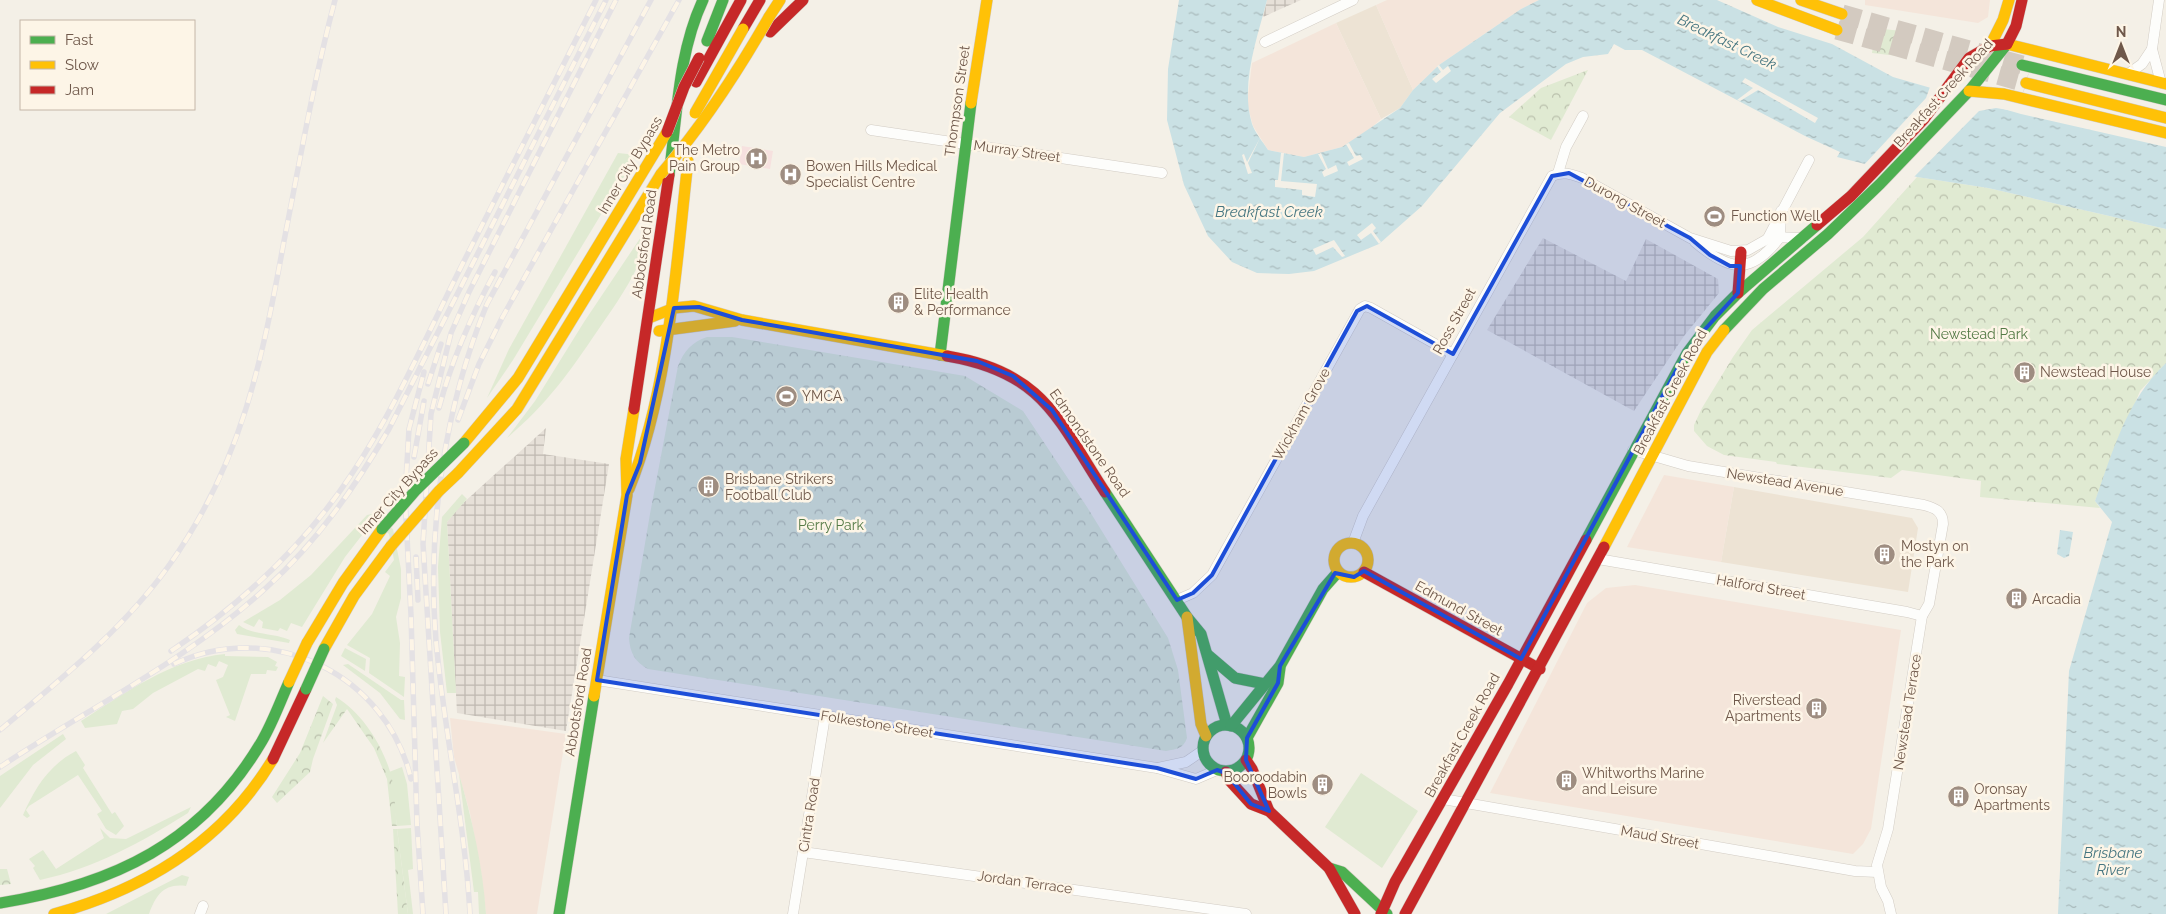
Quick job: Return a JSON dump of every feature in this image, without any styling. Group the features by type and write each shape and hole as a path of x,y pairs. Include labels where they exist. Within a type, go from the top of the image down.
{"main road":[{"name":"Abbotsford Road","path":"559,914 627,495 626,459 649,318 685,54 690,34 703,0"},
{"path":"667,132 684,88 699,58 723,0"},
{"name":"Inner City Bypass","path":"0,903 51,895 97,882 141,861 181,835 214,804 245,767 272,722 307,642 343,583 382,529 416,490 464,443 518,378 661,144 741,0"},
{"path":"54,914 89,905 134,887 175,863 212,834 250,794 268,769 281,746 324,649 348,606 375,565 391,546 439,491 517,409 658,178 760,0"},
{"path":"658,178 692,138 736,76 780,0"},
{"path":"770,32 803,0"},
{"name":"Thompson Street","path":"940,355 966,144 987,0"},
{"path":"1757,0 1837,30"},
{"path":"1801,0 1842,14"},
{"path":"1990,46 2003,20 2009,0"},
{"path":"2022,0 2016,26 2007,44 2164,83"},
{"name":"Breakfast Creek Road","path":"1383,912 1395,882 1521,660 1687,353 1715,316 1738,293 1803,238 1864,182 1924,119 1969,58 1990,46 2007,44"},
{"name":"Breakfast Creek Road","path":"1405,914 1540,669 1653,457 1706,352 1729,320 1762,287 1828,234 1878,186 1968,91 2007,44"},
{"path":"2022,65 2166,100"},
{"path":"2026,83 2166,118"},
{"path":"1968,91 2004,94 2166,133"},
{"name":"Abbotsford Road","path":"627,495 640,462 668,328 688,161"},
{"path":"1738,293 1741,252"},
{"name":"Edmondstone Road","path":"671,308 699,307 742,320 977,361 1002,370 1022,382 1043,399 1187,617 1201,634 1229,725"},
{"path":"649,318 671,308"},
{"name":"Edmondstone Road","path":"645,336 668,328 742,320"},
{"path":"1353,543 1362,548 1368,556 1364,572 1354,577 1342,575 1338,572 1335,566 1334,555 1342,546 1353,543"},
{"path":"1229,725 1280,666 1323,589 1338,572"},
{"name":"Edmund Street","path":"1364,572 1540,669"},
{"name":"Edmondstone Road","path":"1187,617 1201,724 1206,736"},
{"path":"1208,655 1236,678 1265,684"},
{"path":"1247,738 1278,683 1280,666"},
{"path":"1222,771 1234,771 1246,760 1249,746 1247,738 1238,728 1229,725 1215,728 1206,736 1202,751 1207,763 1222,771 1251,804 1269,811 1329,868 1335,882 1348,899 1355,914"},
{"path":"1246,760 1252,769 1269,811"},
{"path":"1329,868 1342,872 1383,912"}],"street":[{"path":"1265,42 1352,0"},
{"path":"2128,74 2145,61 2152,49 2160,0"},
{"path":"2152,49 2164,83"},
{"name":"Ross Street","path":"1353,543 1363,516 1546,183 1558,173 1566,147 1583,116"},
{"name":"Murray Street","path":"871,130 1162,173"},
{"path":"1768,238 1809,160"},
{"name":"Durong Street","path":"1558,173 1569,173 1582,178 1690,238 1710,255 1730,266 1740,266"},
{"path":"1740,266 1754,262 1761,257 1780,237 1781,211"},
{"name":"Durong Street","path":"1690,238 1731,251 1741,252"},
{"path":"1741,252 1768,238 1803,238"},
{"name":"Wickham Grove","path":"1177,600 1193,593 1212,575 1360,309 1365,306 1371,308 1453,354"},
{"name":"Newstead Avenue","path":"1633,450 1688,466 1915,504 1937,510"},
{"name":"Newstead Terrace","path":"1891,914 1877,872 1879,855 1888,829 1922,616 1929,604 1943,524 1942,515 1937,510"},
{"name":"Halford Street","path":"1598,559 1922,616"},
{"name":"Folkestone Street","path":"597,680 1156,768 1196,779 1222,771"},
{"name":"Cintra Road","path":"793,914 825,716"},
{"name":"Folkestone Street","path":"1156,768 1186,762 1202,751"},
{"name":"Maud Street","path":"1443,799 1855,871 1877,872"},
{"name":"Jordan Terrace","path":"803,852 1246,914"}],"highlighted area":[{"path":"1569,173 1582,178 1690,238 1710,255 1730,266 1740,266 1738,293 1698,337 1676,371 1521,659 1364,571 1354,577 1335,573 1280,666 1278,683 1247,738 1246,760 1269,811 1251,804 1226,773 1217,770 1196,779 1157,768 597,680 627,495 640,463 674,308 699,307 742,320 977,361 1013,376 1052,410 1177,600 1193,593 1212,575 1357,311 1367,306 1453,354 1552,176"}],"shaded area":[{"path":"1267,0 1301,0 1263,17"},
{"path":"1387,0 1539,0 1521,9 1439,65 1413,90 1376,5"},
{"path":"1865,0 1990,0 1988,17 1978,23 1865,5"},
{"path":"1376,5 1413,90 1400,108 1381,119 1336,23"},
{"path":"1336,23 1381,119 1368,131 1342,147 1304,157 1268,150 1253,126 1247,103 1252,63"},
{"name":"The Metro Pain Group","path":"742,146 773,151 770,169 739,164"},
{"path":"1543,238 1626,281 1646,239 1718,279 1719,293 1684,336 1634,411 1487,330"},
{"path":"546,428 543,454 609,464 566,731 457,713 447,522 461,505"},
{"path":"1664,475 1734,487 1721,562 1627,547"},
{"path":"1734,487 1912,518 1918,528 1908,592 1721,562"},
{"path":"1635,585 1901,630 1871,829 1863,844 1853,854 1490,793 1587,603 1606,588"},
{"path":"450,718 566,734 537,914 486,914 481,872 470,813 454,757"}],"green space":[{"path":"1875,28 1910,32 1907,57 1872,53"},
{"path":"1588,70 1551,140 1509,117 1541,88"},
{"path":"618,153 637,155 513,360 487,398 509,349"},
{"name":"Newstead Park","path":"1917,177 1988,188 2166,229 2166,363 2140,391 2095,501 2100,508 1980,497 1981,481 1902,470 1891,478 1777,464 1776,462 1724,455 1707,446 1694,431 1694,425 1702,408 1752,330 1863,237"},
{"path":"651,222 644,252 616,304 557,387 534,413 507,438 535,401 584,322"},
{"name":"Perry Park","path":"707,337 732,337 965,376 1023,411 1087,507 1168,638 1178,670 1187,738 1183,744 1179,748 1166,751 648,669 640,663 632,653 629,638 678,366 689,348"},
{"path":"462,494 467,499 447,522 456,693 447,693 440,632 438,567 442,517"},
{"path":"372,514 393,529 401,569 401,598 396,617 400,643 399,676 405,677 404,697 369,673 370,658 347,645 372,614 390,576 385,572 394,560 389,534 373,521 345,557 302,627 291,623 287,631 280,628 278,631 262,628 263,622 259,619 254,627 243,622 280,600 311,575 367,515"},
{"path":"239,625 250,631 290,640 289,643 237,634 235,630"},
{"path":"345,648 366,659 365,671 341,656"},
{"path":"225,654 225,656 268,657 277,662 275,666 278,667 276,671 267,670 266,674 251,674 235,721 226,717 230,715 216,680 223,677 228,665 219,661 216,667 208,664 205,671 198,669 153,693 133,709 122,711 117,724 85,728 81,721 132,689 167,670 205,657"},
{"path":"348,664 401,700 404,700 405,720 400,719 380,693 343,665"},
{"path":"323,696 333,704 310,772 277,803 272,797 300,753"},
{"path":"336,697 364,722 384,756 392,779 397,826 392,826 387,779 374,748 347,709 323,743 337,705"},
{"path":"63,734 66,739 33,765 0,808 0,776"},
{"path":"76,751 85,765 83,768 112,814 115,812 124,826 116,835 106,829 97,814 102,811 78,775 29,806 26,810 30,816 27,818 23,815 44,778 58,763"},
{"path":"402,767 407,784 411,825 397,826 389,772"},
{"path":"1361,773 1418,811 1382,868 1325,827"},
{"path":"459,774 476,843 486,914 479,914 478,892 474,892"},
{"path":"191,807 188,813 152,834 117,853 80,869 40,880 33,868 35,866 29,859 43,850 56,869 104,838 100,828 110,838 126,839"},
{"path":"411,828 413,869 408,870 413,914 408,914 397,829"},
{"path":"393,829 397,829 408,914 398,914"},
{"path":"0,869 7,869 11,884 0,885"},
{"path":"182,875 189,877 186,886 172,886 162,892 149,914 106,914"}],"water":[{"name":"Breakfast Creek","path":"1179,0 1267,0 1251,62 1248,93 1252,124 1268,150 1304,157 1342,147 1400,108 1413,90 1439,65 1521,9 1539,0 1717,0 1778,27 1832,44 1893,77 2021,114 2166,147 2166,229 1988,188 1917,177 1837,157 1840,152 1805,136 1642,50 1625,50 1614,44 1608,54 1583,57 1566,64 1500,113 1422,206 1379,244 1314,271 1289,274 1257,273 1232,262 1208,236 1184,185 1167,120 1168,69"},
{"name":"Brisbane River","path":"2166,363 2166,914 2058,914 2069,671 2112,522 2095,501 2115,445 2131,410 2152,378"},
{"path":"2060,530 2073,532 2069,556 2064,558 2057,554"}],"pier":[{"path":"1439,65 1443,70 1448,66 1451,71 1436,83 1432,79 1441,72 1437,66"},
{"path":"1745,78 1818,118 1815,123 1758,90 1740,101 1737,100 1753,88 1742,82"},
{"path":"1931,84 2014,111 1996,108 1979,111 1912,179 1862,167 1926,98"},
{"path":"1260,138 1248,163 1252,173 1248,174 1242,155 1244,154 1247,162"},
{"path":"1349,143 1356,156 1360,155 1363,159 1349,166 1347,162 1354,158 1346,144"},
{"path":"1281,153 1284,153 1281,181 1317,184 1315,197 1302,195 1302,190 1275,187 1275,180 1278,180"},
{"path":"1321,153 1328,169 1336,165 1338,171 1324,177 1322,172 1326,169 1318,154"},
{"path":"1372,223 1376,228 1373,231 1381,242 1379,244 1371,233 1361,240 1357,235"},
{"path":"1334,240 1345,256 1342,257 1333,247 1316,255 1313,249"}],"tunnel":[{"path":"1842,14 2022,65"},
{"path":"1837,30 2026,83"}],"railway":[{"path":"0,730 90,653 152,588 195,526 215,487 232,449 257,369 276,285 314,90 335,0"},
{"path":"171,651 222,614 270,572 313,526 333,501 367,451 409,374 596,0"},
{"path":"0,767 204,638 267,587 319,533 349,493 389,429 606,0"},
{"path":"446,914 423,544 431,414 451,333 469,292 616,0"},
{"path":"470,914 464,845 436,641 434,598 437,512 442,469 450,427 472,344 487,304 651,0"},
{"path":"458,420 479,364 502,318 679,0"},
{"path":"439,408 463,338 495,272"},
{"path":"428,384 441,344"},
{"path":"423,914 417,824 411,615 405,497 409,429 424,372"},
{"path":"414,457 424,401"},
{"path":"416,557 418,600"},
{"path":"174,664 211,651 249,648 286,653 320,665 351,685 378,711 398,742 411,779"}],"traffic: fast":[{"path":"669,175 683,63 688,42 703,0"},
{"path":"707,41 723,0"},
{"path":"1724,330 1763,289 1828,234 1880,184 1970,90 2007,44"},
{"path":"2022,65 2166,100"},
{"path":"940,355 971,103"},
{"path":"1586,540 1687,353 1715,316 1738,293 1817,225"},
{"path":"382,529 416,490 464,443"},
{"path":"1105,492 1187,617 1201,634 1227,725"},
{"path":"1231,726 1280,666 1323,589 1338,572"},
{"path":"306,689 324,649"},
{"path":"1208,655 1235,678 1265,684"},
{"path":"1247,738 1278,683 1280,668"},
{"path":"0,903 41,895 117,871 151,854 183,832 212,807 238,777 266,734 289,682"},
{"path":"559,914 594,696"},
{"path":"1231,725 1243,731 1248,739 1249,748 1248,757 1243,765 1235,770 1221,771 1209,765 1204,757 1203,743 1209,731 1217,726 1231,725"},
{"path":"1329,868 1342,872 1387,914"}],"traffic: slow":[{"path":"769,17 780,0"},
{"path":"971,103 987,0"},
{"path":"1757,0 1837,30"},
{"path":"1801,0 1842,14"},
{"path":"1990,46 2003,20 2009,0"},
{"path":"661,174 719,98 769,17"},
{"path":"695,113 743,29"},
{"path":"2007,44 2166,84"},
{"path":"2026,83 2166,118"},
{"path":"1969,91 2004,94 2166,133"},
{"path":"464,443 518,378 667,132"},
{"path":"629,489 643,451 662,369 675,285 688,161"},
{"path":"458,473 517,409 661,174"},
{"path":"649,318 674,308 694,306 742,320 947,356"},
{"path":"659,331 735,321"},
{"path":"1604,547 1707,352 1724,330"},
{"path":"594,696 627,495 626,459 634,409"},
{"path":"391,546 439,491 458,473"},
{"path":"307,643 343,583 382,529"},
{"path":"1351,543 1358,544 1363,548 1367,553 1368,560 1367,567 1363,572 1358,576 1351,577 1344,576 1339,572 1335,567 1334,560 1335,553 1339,548 1344,544 1351,543"},
{"path":"324,649 354,596 391,546"},
{"path":"1187,617 1201,724 1206,736"},
{"path":"289,682 307,643"},
{"path":"54,914 120,891 150,876 179,858 206,838 230,815 253,788 273,759"}],"traffic: jam":[{"path":"696,82 741,0"},
{"path":"743,29 760,0"},
{"path":"770,32 803,0"},
{"path":"2007,44 2016,26 2022,0"},
{"path":"1817,225 1851,196 1924,119 1969,58 1990,46 2007,44"},
{"path":"667,132 684,87 699,58"},
{"path":"634,409 669,175"},
{"path":"1738,293 1741,252"},
{"path":"947,356 979,363 1005,374 1027,387 1044,402 1059,421 1105,492"},
{"path":"1381,914 1395,882 1508,684 1586,540"},
{"path":"1405,914 1604,547"},
{"path":"1364,572 1540,669"},
{"path":"273,759 306,689"},
{"path":"1246,760 1252,769 1269,811"},
{"path":"1226,772 1229,780 1251,804 1269,811 1329,868 1355,914"}],"place":[{"name":"The Metro Pain Group","path":"756,158"},
{"name":"Bowen Hills Medical Specialist Centre","path":"790,174"},
{"name":"Function Well","path":"1715,216"},
{"name":"Elite Health & Performance","path":"898,302"},
{"name":"Newstead House","path":"2024,372"},
{"name":"YMCA","path":"786,396"},
{"name":"Brisbane Strikers Football Club","path":"709,487"},
{"name":"Mostyn on the Park","path":"1885,554"},
{"name":"Arcadia","path":"2016,599"},
{"name":"Riverstead Apartments","path":"1817,708"},
{"name":"Whitworths Marine and Leisure","path":"1566,781"},
{"name":"Booroodabin Bowls","path":"1323,785"},
{"name":"Oronsay Apartments","path":"1958,797"}]}
